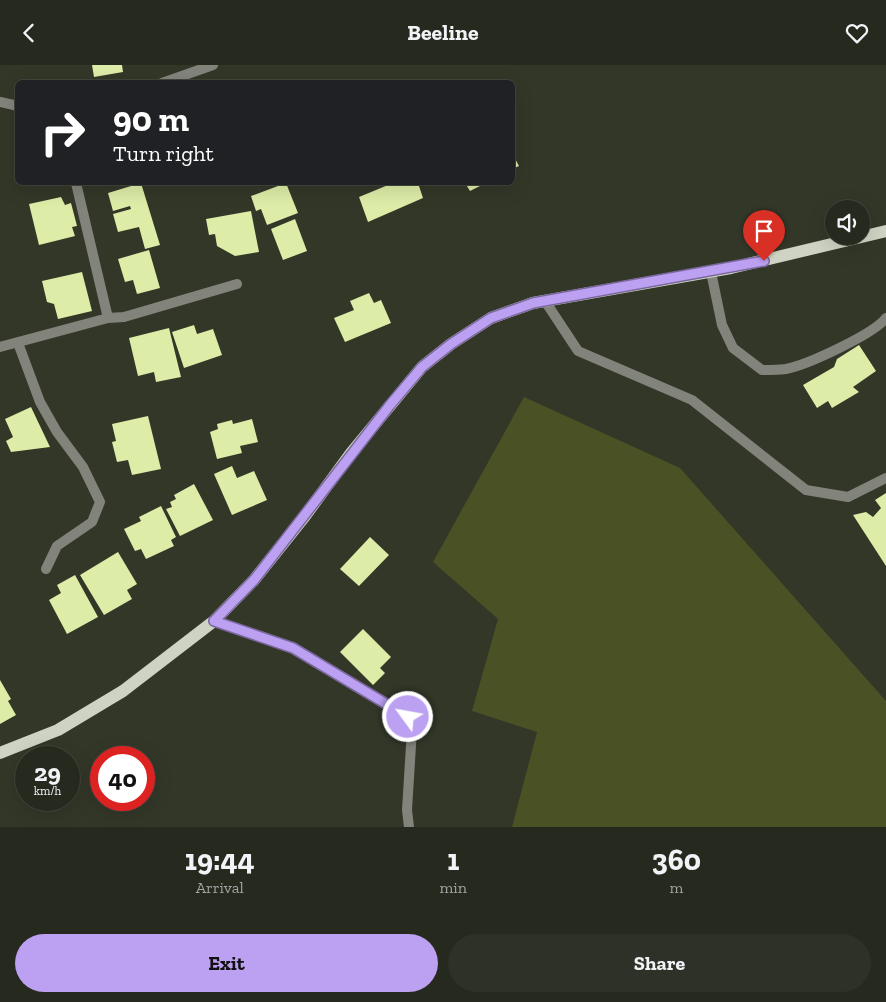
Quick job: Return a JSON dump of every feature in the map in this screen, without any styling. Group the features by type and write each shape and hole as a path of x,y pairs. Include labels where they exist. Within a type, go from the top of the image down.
{"main road":[{"path":"0,753 58,730 123,691 214,621 254,580 305,516 351,453 422,367 451,344 491,318 545,301 711,272 886,231"}],"street":[{"path":"171,80 214,65"},
{"path":"0,101 15,105"},
{"path":"76,185 108,318"},
{"path":"711,272 722,325 733,348 762,371 786,369 833,350 880,325 886,318"},
{"path":"0,347 108,318 124,317 237,284"},
{"path":"545,301 578,351 692,400 806,490 848,497 886,478"},
{"path":"18,343 40,402 56,432 83,467 100,503 92,522 57,546 46,569"},
{"path":"214,621 293,648 408,717 412,729 407,810 409,827"}],"green space":[{"path":"524,397 680,468 886,701 886,827 512,827 537,732 472,711 498,619 433,562"}],"building":[{"path":"92,65 122,65 123,72 94,77"},
{"path":"515,159 519,166 515,168"},
{"path":"134,185 142,185 160,245 145,249 139,227 118,232 113,214 131,209 130,206 113,211 108,193"},
{"path":"281,185 287,185 298,213 267,225 261,209 256,211 251,196"},
{"path":"388,185 419,185 423,198 368,222 359,197"},
{"path":"466,185 482,185 470,191"},
{"path":"61,197 65,205 71,203 77,226 72,227 75,236 39,245 29,204"},
{"path":"251,211 259,252 235,256 217,246 215,234 209,235 206,219"},
{"path":"295,219 307,251 283,260 271,229"},
{"path":"149,250 160,288 137,294 133,280 125,282 118,259"},
{"path":"82,272 92,311 58,319 54,304 47,302 42,281"},
{"path":"369,293 374,303 381,300 391,323 345,342 334,318 354,310 350,301"},
{"path":"194,325 197,334 213,329 222,355 184,368 172,332"},
{"path":"169,328 181,377 156,382 154,372 138,376 129,338"},
{"path":"859,345 876,371 853,387 859,392 832,408 828,401 817,408 803,385 834,367 837,359"},
{"path":"31,407 50,447 11,452 6,441 13,437 5,419"},
{"path":"148,416 161,469 132,475 128,460 117,462 112,442 116,441 112,424"},
{"path":"252,419 258,442 240,446 242,453 217,459 210,432 218,429 217,424 232,420 233,424"},
{"path":"232,466 237,478 254,471 267,500 232,515 214,474"},
{"path":"194,484 213,520 180,536 166,509 172,507 170,502 176,499 174,495"},
{"path":"886,493 886,566 853,515 866,512 873,517 881,508 875,500"},
{"path":"161,506 176,537 171,540 174,546 146,559 141,549 135,551 124,529 141,521 139,517"},
{"path":"370,537 389,555 359,586 340,569"},
{"path":"118,552 137,584 127,590 132,599 104,615 80,575"},
{"path":"75,575 98,617 67,634 49,600 61,593 57,585"},
{"path":"363,629 391,657 380,668 385,673 373,685 340,652"},
{"path":"0,680 11,699 8,701 16,715 0,724"}],"route":[{"path":"408,717 396,708 293,648 214,621 254,580 305,516 351,453 422,367 451,344 491,318 533,303 764,261"}]}
